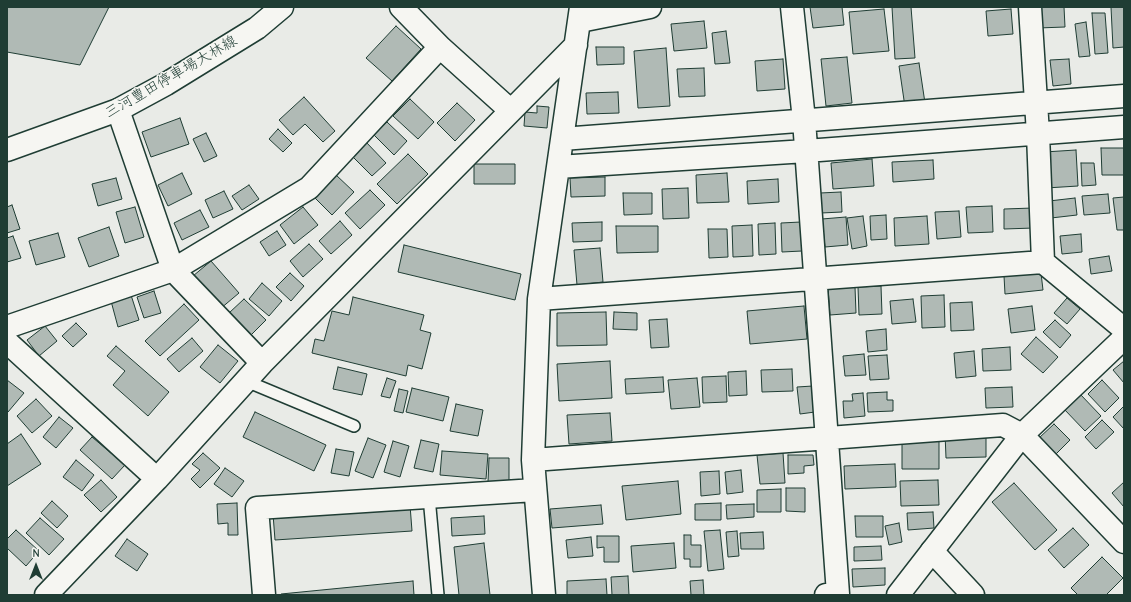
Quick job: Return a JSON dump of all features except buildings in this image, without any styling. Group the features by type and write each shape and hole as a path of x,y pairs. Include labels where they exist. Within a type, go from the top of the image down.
{"street":[{"name":"三河豊田停車場大林線","path":"7,150 118,110 166,84 257,28 282,7"},
{"path":"401,7 440,47 510,110"},
{"path":"544,595 533,460 539,299 581,14 650,7"},
{"path":"792,7 804,120 816,279 827,438 835,595"},
{"path":"1030,7 1038,134 1042,262"},
{"path":"46,595 157,479 262,363 510,110 576,45"},
{"path":"7,327 173,270 309,188 440,47"},
{"path":"562,139 1124,96"},
{"path":"118,110 173,270 262,363"},
{"path":"558,167 806,151 1124,127"},
{"path":"539,299 1042,262 1124,329"},
{"path":"898,595 1022,435 1124,338"},
{"path":"7,342 157,479"},
{"path":"533,460 1003,425 1022,435 1124,542"},
{"path":"264,595 257,508 535,490"},
{"path":"932,551 973,595"}],"lane":[{"path":"246,381 354,426"},
{"path":"429,497 438,595"}]}
